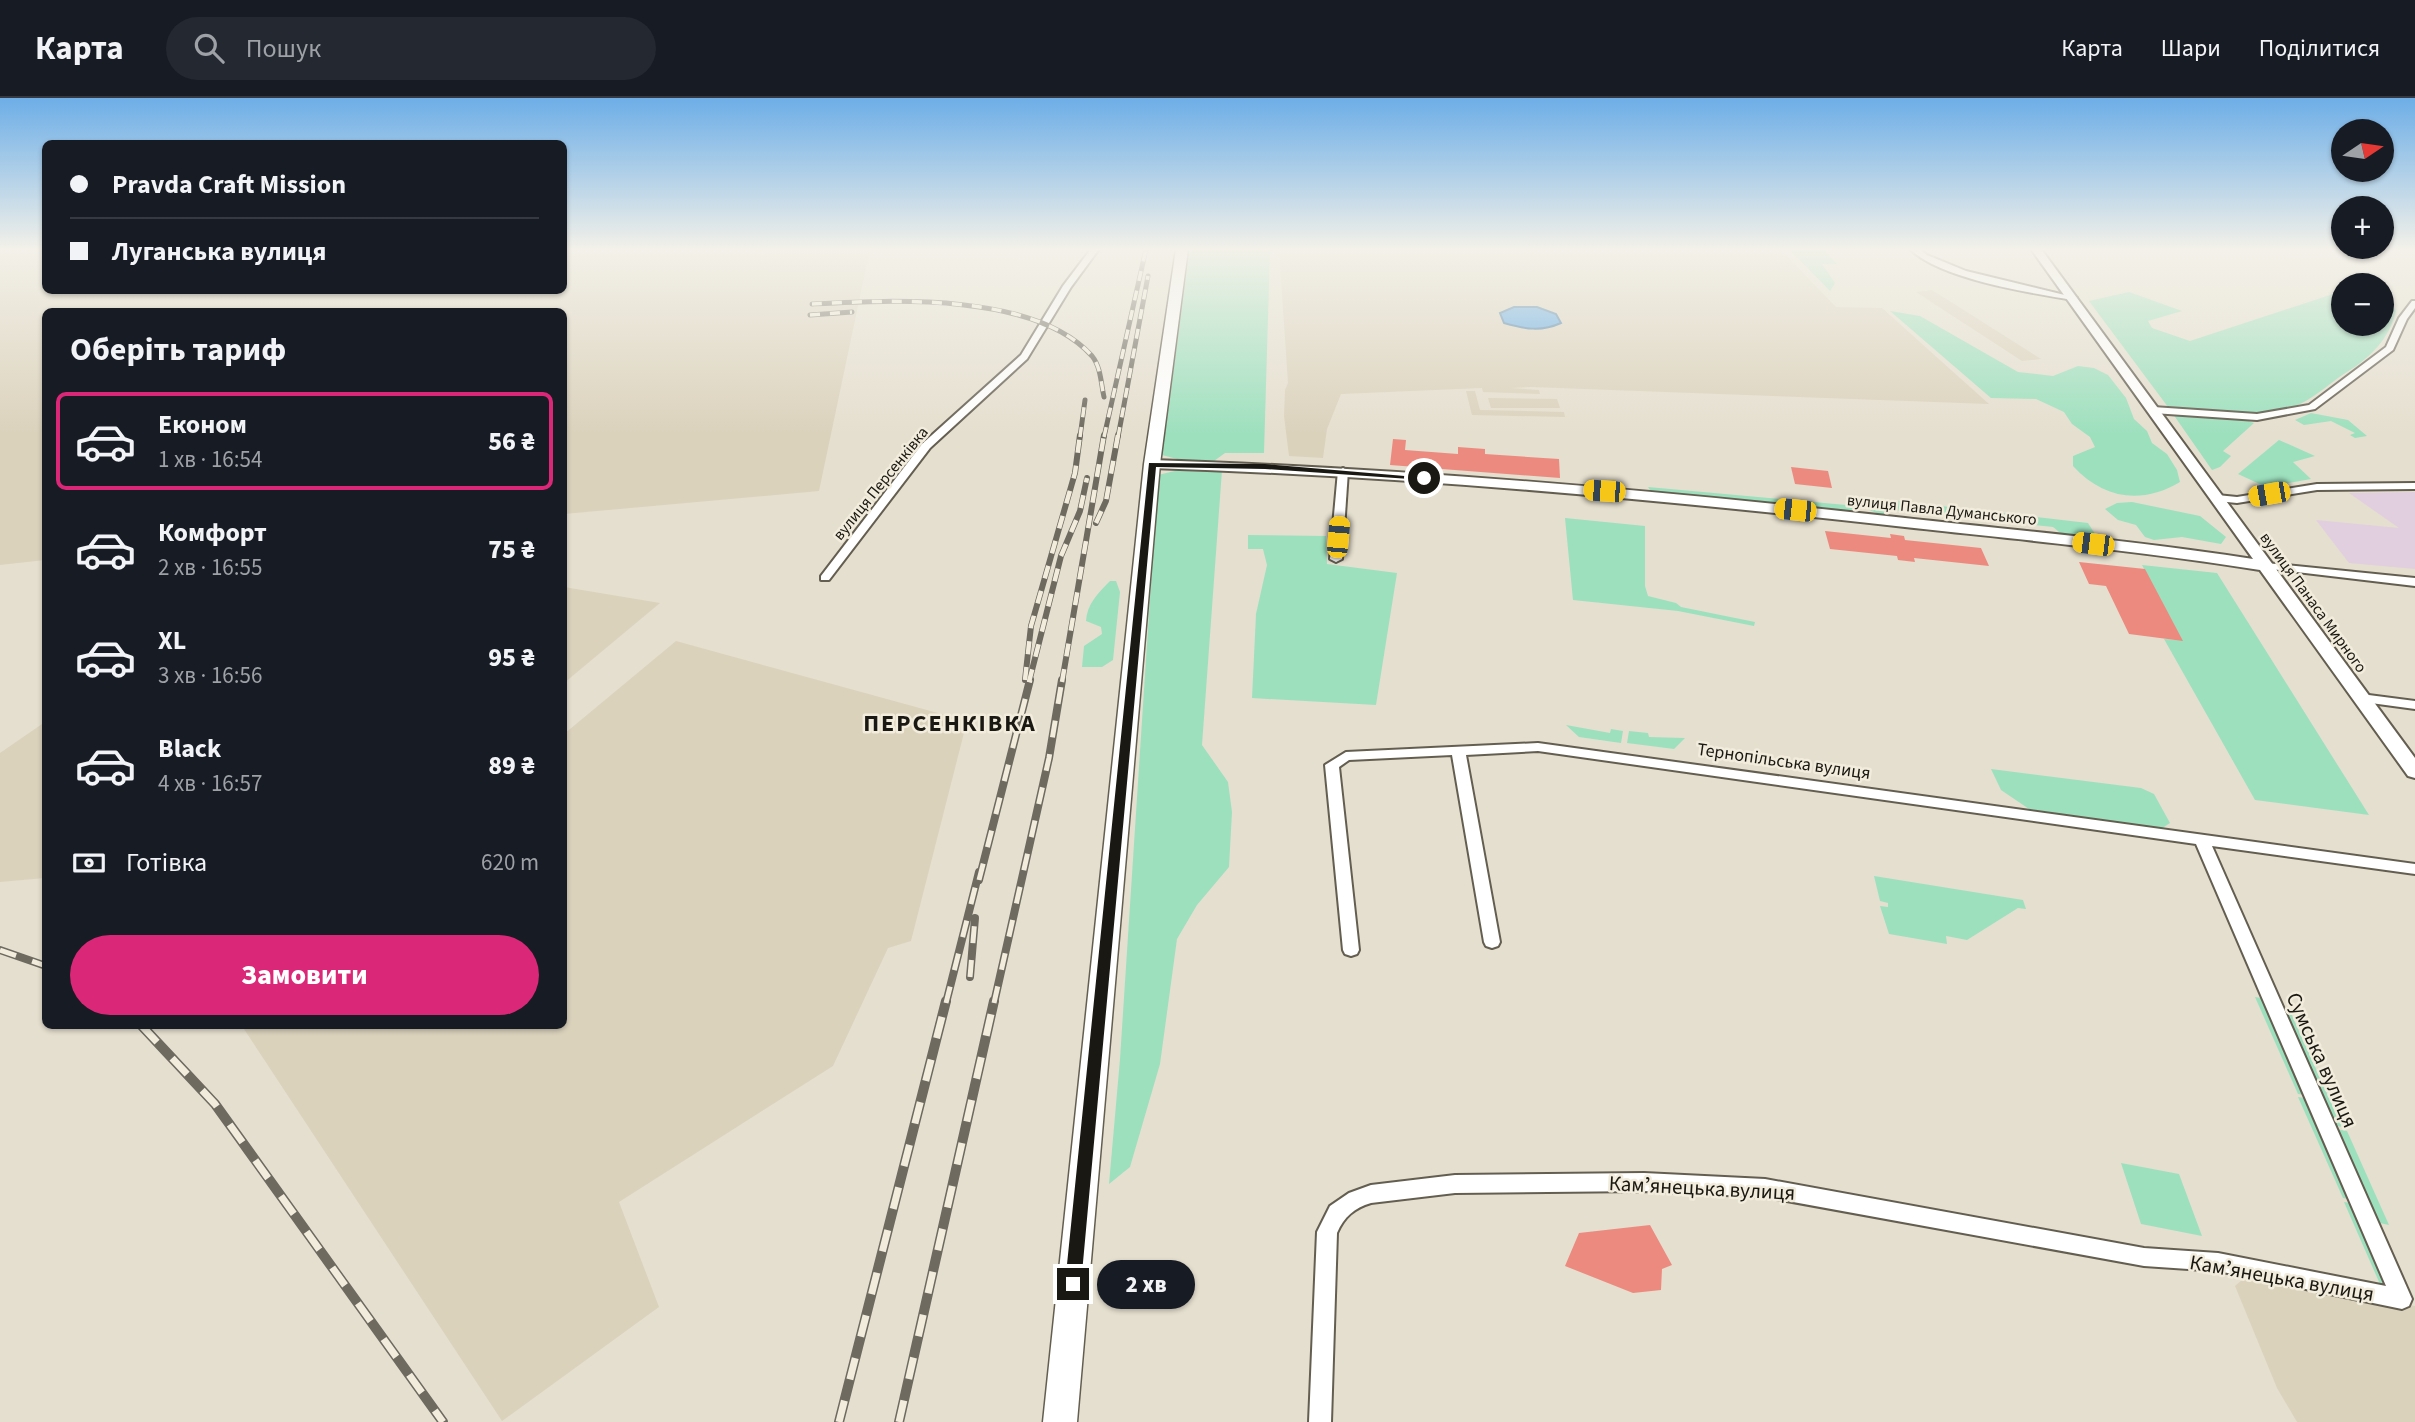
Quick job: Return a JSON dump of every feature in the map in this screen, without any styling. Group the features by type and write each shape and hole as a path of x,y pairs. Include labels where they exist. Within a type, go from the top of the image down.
{"main road":[{"path":"1059,1422 1152,464 1173,311"}],"street":[{"name":"вулиця Персенківка","path":"825,578 926,446 1024,357 1052,311"},
{"name":"вулиця Панаса Мирного","path":"2082,311 2415,772"},
{"path":"2153,410 2257,417 2312,407 2390,348 2409,311"},
{"name":"вулиця Павла Думанського","path":"1152,464 1343,471 1630,493 2013,534 2266,566"},
{"path":"1336,559 1343,471"},
{"path":"2217,498 2237,500 2316,486 2415,486"},
{"path":"2266,566 2415,582"},
{"path":"2361,698 2415,705"},
{"name":"Тернопільська вулиця","path":"1351,950 1332,765 1346,756 1538,747 2415,869"},
{"path":"1458,749 1492,942"},
{"name":"Сумська вулиця","path":"2201,838 2402,1299"},
{"name":"Камʼянецька вулиця","path":"1320,1422 1326,1232 1330,1221 1346,1205 1371,1194 1455,1184 1644,1182 1786,1190 2144,1257 2218,1262 2402,1299"}],"shaded area":[{"path":"0,311 42,311 42,560 0,565"},
{"path":"567,311 857,311 819,491 567,514"},
{"path":"1283,311 1885,311 1989,404 1531,387 1511,388 1539,390 1540,394 1483,392 1482,388 1341,394 1327,429 1323,458 1289,456 1284,416 1285,390 1288,383"},
{"path":"1945,311 1965,311 2041,359 2022,361"},
{"path":"1466,391 1475,391 1480,410 1564,412 1565,417 1472,415"},
{"path":"1488,398 1557,399 1560,408 1491,408"},
{"path":"2415,492 2415,569 2349,563 2316,520 2399,528 2349,493"},
{"path":"567,588 660,603 567,680"},
{"path":"676,641 967,721 911,941 888,948 833,1066 619,1202 659,1307 502,1421 244,1029 567,1029 567,732"},
{"path":"42,724 42,878 0,882 0,753"},
{"path":"2243,1279 2415,1306 2415,1422 2297,1422 2277,1388 2235,1286"}],"green space":[{"path":"1181,311 1268,311 1264,453 1225,453 1214,461 1181,460 1162,455"},
{"path":"1890,311 1920,316 2018,372 2053,376 2078,366 2094,368 2108,375 2126,398 2134,419 2147,431 2152,443 2167,454 2177,470 2180,482 2151,494 2137,496 2110,492 2097,486 2073,466 2073,456 2095,447 2090,437 2072,424 2064,412 2036,399 1991,398"},
{"path":"2096,311 2181,311 2148,321 2152,328 2190,341 2282,311 2331,311 2331,336 2385,336 2371,354 2302,403 2270,412 2218,412 2168,407"},
{"path":"2311,413 2348,420 2367,436 2355,438 2350,435 2355,433 2331,421 2304,425 2295,420"},
{"path":"2173,414 2240,418 2254,423 2223,451 2231,456 2220,467 2212,470"},
{"path":"2279,440 2315,456 2293,462 2311,479 2266,487 2238,474"},
{"path":"1187,468 1222,470 1202,745 1228,782 1232,812 1229,867 1197,905 1177,939 1160,1064 1130,1167 1109,1184 1120,1059 1158,475"},
{"path":"1648,487 1857,508 1844,512 1652,493"},
{"path":"1863,497 2088,523 2098,539 2064,536 2053,527 1891,510 1881,515 1865,508"},
{"path":"2132,502 2200,516 2226,537 2221,544 2182,537 2154,540 2145,537 2136,525 2118,520 2105,509 2117,503"},
{"path":"1565,518 1645,526 1645,586 1648,596 1676,603 1681,607 1755,622 1754,626 1678,611 1573,600"},
{"path":"1248,535 1326,536 1327,564 1397,573 1376,705 1252,698 1256,614 1267,565 1263,549 1248,549"},
{"path":"2142,565 2217,573 2369,815 2255,800 2164,639 2182,640"},
{"path":"1110,581 1116,581 1120,592 1113,660 1102,667 1082,667 1084,646 1102,634 1101,627 1086,621 1088,609 1097,594"},
{"path":"1566,725 1610,733 1611,729 1623,731 1621,743 1579,737"},
{"path":"1629,731 1648,733 1649,737 1685,738 1674,749 1627,743"},
{"path":"1991,769 2141,788 2154,794 2170,823 2161,829 2029,809 2001,790"},
{"path":"1874,876 2023,900 2026,909 2018,908 1967,940 1946,936 1947,944 1889,934 1880,906 1888,907 1888,903 1880,901"},
{"path":"2255,997 2267,999 2311,1096 2298,1094"},
{"path":"2277,1009 2290,1011 2342,1127 2327,1124"},
{"path":"2298,1097 2312,1099 2356,1201 2343,1198"},
{"path":"2330,1128 2347,1131 2389,1225 2371,1221"},
{"path":"2121,1163 2179,1174 2202,1236 2141,1224"},
{"path":"2344,1202 2357,1204 2396,1293 2383,1291"}],"water":[{"path":"1547,311 1556,314 1561,323 1547,328 1519,327 1504,323 1500,313"}],"building":[{"path":"1393,439 1406,440 1405,450 1458,454 1458,447 1485,449 1485,454 1559,459 1560,478 1390,465"},
{"path":"1791,467 1828,471 1832,488 1795,484"},
{"path":"1825,531 1891,538 1890,534 1904,536 1905,540 1981,548 1989,566 1914,558 1915,562 1898,560 1897,556 1830,549"},
{"path":"2079,562 2145,569 2183,641 2129,634 2106,586 2089,584"},
{"path":"1650,1225 1672,1265 1662,1269 1661,1290 1633,1293 1565,1266 1579,1233"}],"railway":[{"path":"1002,311 1035,320 1067,335 1092,356 1099,370 1104,397"},
{"path":"1104,437 1132,311"},
{"path":"1118,437 1142,311"},
{"path":"810,315 852,312"},
{"path":"1080,437 1085,400"},
{"path":"1025,680 1031,626 1075,473 1080,435"},
{"path":"1062,682 1104,435"},
{"path":"1096,523 1106,501 1118,435"},
{"path":"1029,682 1061,556 1080,511 1087,478"},
{"path":"979,880 1030,680"},
{"path":"994,1003 1049,758 1062,680"},
{"path":"946,1003 979,872"},
{"path":"970,977 975,918"},
{"path":"0,950 42,965"},
{"path":"839,1422 946,1001"},
{"path":"899,1422 994,1001"},
{"path":"145,1029 215,1104 443,1422"}],"district":[{"name":"ПЕРСЕНКІВКА","path":"950,723"}],"route":[{"path":"1073,1284 1152,464 1265,467 1424,478"}]}
